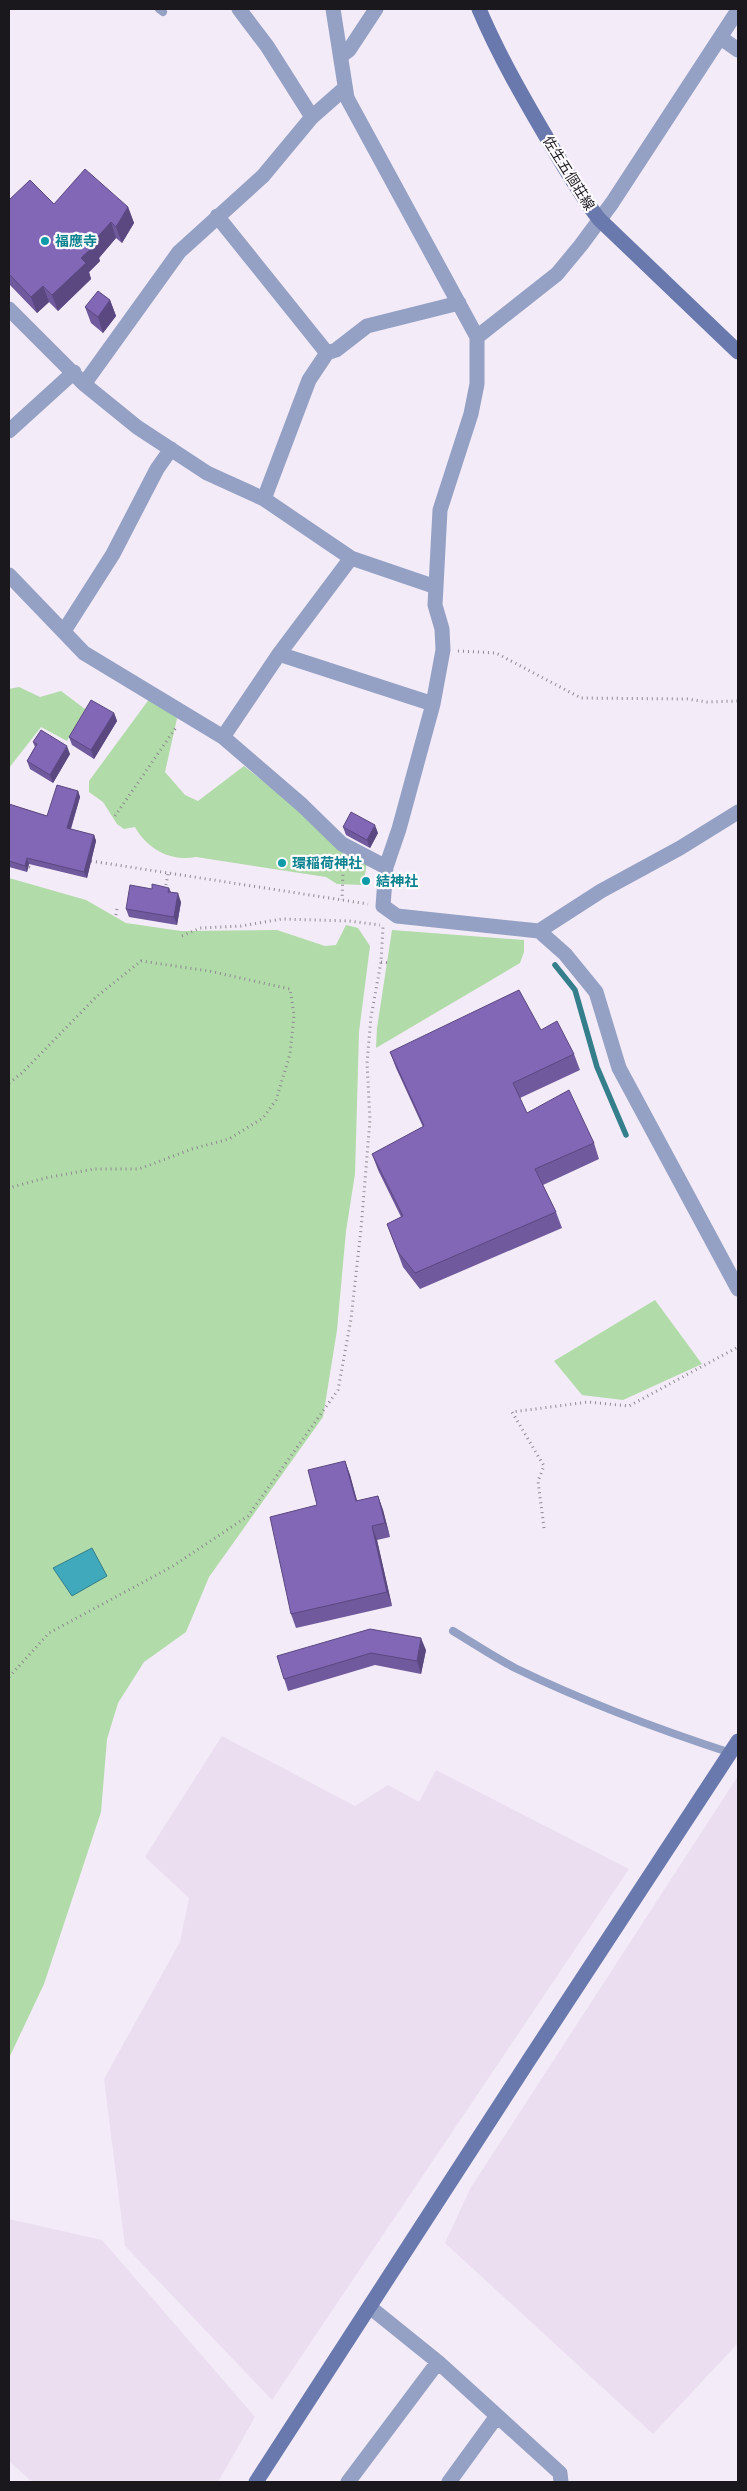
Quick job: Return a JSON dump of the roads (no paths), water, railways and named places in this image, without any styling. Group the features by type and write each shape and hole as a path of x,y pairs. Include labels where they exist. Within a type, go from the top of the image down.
{"street":[{"path":"240,9 267,46 312,117"},
{"path":"333,9 347,98 477,337 477,384 472,414 440,510 435,605 442,629 443,650 433,704 399,829 375,905 396,916 539,931 565,954 596,992 619,1068 738,1289"},
{"path":"341,56 349,50 376,9"},
{"name":"佐生五個荘線","path":"479,9 489,32 531,111 586,202 599,219 738,352"},
{"path":"477,337 558,274 612,203 738,10"},
{"path":"721,38 738,50"},
{"path":"84,384 179,252 263,176 312,117 345,88"},
{"path":"217,216 327,353"},
{"path":"264,499 309,380 327,353 336,350 367,326 460,303"},
{"path":"9,309 84,384 137,427 208,473 264,499 352,558 436,587"},
{"path":"9,431 74,372"},
{"path":"64,631 113,554 157,470 171,449"},
{"path":"223,737 279,654 352,558"},
{"path":"9,575 84,653 223,737 302,805 342,844 386,867"},
{"path":"279,654 433,704"},
{"path":"539,931 601,891 680,848 738,812"},
{"path":"256,2482 371,2308 529,2060 734,1747"},
{"path":"371,2308 438,2362 560,2473 561,2482"},
{"path":"348,2482 438,2362"},
{"path":"449,2482 497,2416"}],"lane":[{"path":"453,1631 514,1667 596,1705 665,1732 734,1747"}],"water":[{"path":"92,1548 107,1576 72,1596 53,1568"}],"waterway":[{"path":"555,965 575,990 597,1067 626,1135"}],"place":[{"name":"福應寺","path":"45,241"},
{"name":"環稲荷神社","path":"282,863"},
{"name":"結神社","path":"366,881"}]}
